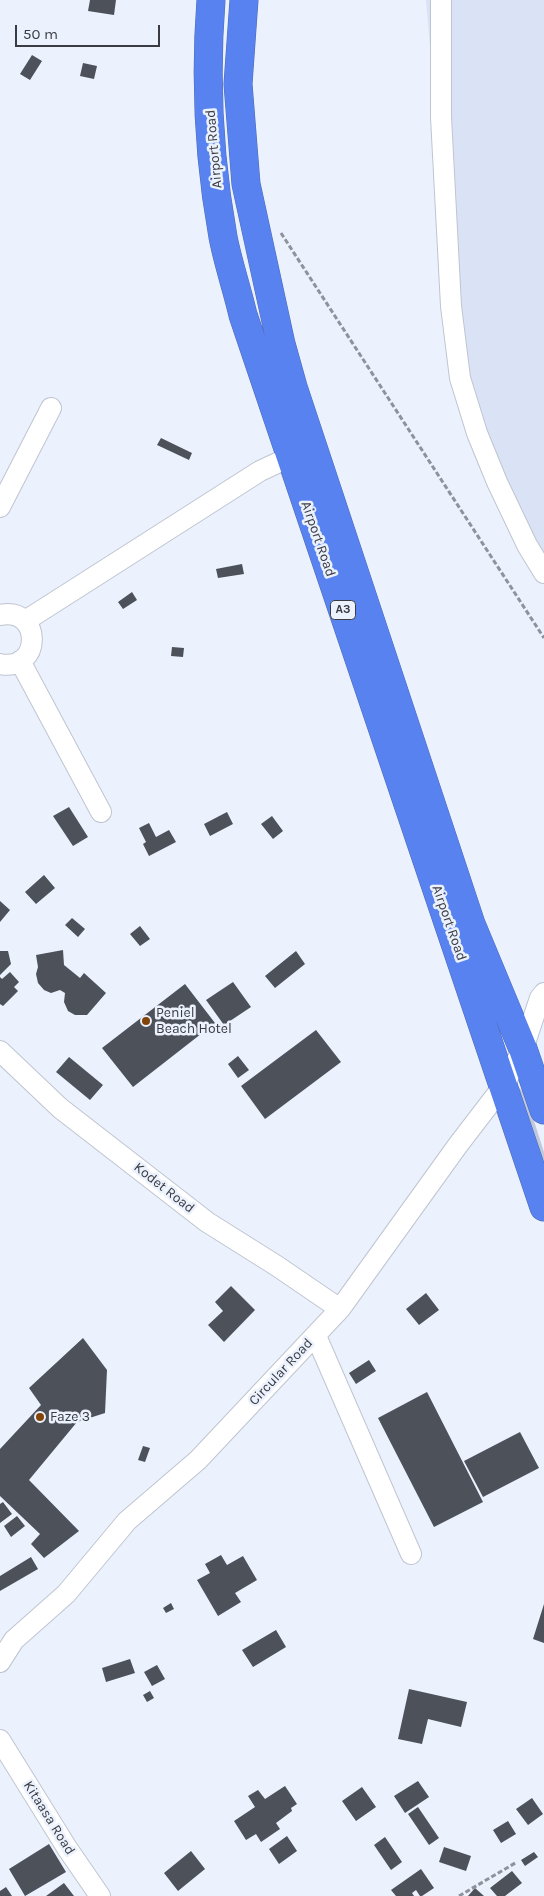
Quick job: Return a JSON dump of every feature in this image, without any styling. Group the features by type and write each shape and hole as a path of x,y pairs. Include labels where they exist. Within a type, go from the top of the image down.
{"highway":[{"name":"Airport Road","path":"211,0 208,81 212,151 223,238 244,315 290,457 544,1207"},
{"name":"Airport Road","path":"244,0 238,84 243,160 246,184 281,344 359,590 471,924 523,1049 544,1110"}],"street":[{"path":"441,0 441,117 451,306 460,378 497,482 527,545 544,573"},
{"path":"0,507 51,408"},
{"path":"24,621 260,471 290,457"},
{"path":"0,615 11,614 24,621 30,628 33,637 32,646 27,655 20,661 13,664 0,664"},
{"path":"20,661 101,812"},
{"name":"Circular Road","path":"0,1662 14,1640 66,1594 127,1521 198,1460 340,1309 458,1145 504,1085 523,1049 540,998 544,993"},
{"name":"Kodet Road","path":"0,1051 60,1108 207,1222 340,1309"},
{"path":"316,1336 411,1554"},
{"name":"Kitaasa Road","path":"0,1740 67,1848 100,1896"}],"path":[{"path":"279,230 544,638"},
{"path":"459,1896 517,1862"}],"shaded area":[{"path":"426,0 544,0 544,578 465,412 443,196"},
{"path":"514,1083 525,1093 544,1152 544,1181"}],"building":[{"path":"90,0 116,0 114,15 88,11"},
{"path":"32,55 42,61 30,80 20,74"},
{"path":"83,63 97,66 94,79 80,76"},
{"path":"161,438 192,453 189,460 157,445"},
{"path":"242,564 244,574 218,578 216,569"},
{"path":"132,592 137,600 123,609 118,602"},
{"path":"172,647 184,648 183,657 171,656"},
{"path":"69,807 88,837 73,846 53,816"},
{"path":"227,812 233,824 210,836 204,824"},
{"path":"272,816 283,831 273,839 261,824"},
{"path":"149,823 156,837 169,830 176,842 149,856 143,844 146,842 139,828"},
{"path":"44,875 55,888 36,904 25,892"},
{"path":"0,901 10,910 0,922"},
{"path":"72,918 85,929 78,937 65,925"},
{"path":"140,926 150,939 140,946 130,934"},
{"path":"63,950 64,965 80,978 84,973 106,993 87,1015 75,1015 68,1011 64,1002 65,993 60,990 51,993 44,990 38,983 36,955"},
{"path":"0,951 8,951 11,964 0,975"},
{"path":"296,951 305,964 275,988 265,976"},
{"path":"10,972 19,982 14,987 18,991 3,1006 0,1004 0,977 2,979"},
{"path":"233,982 251,1007 224,1025 206,1000"},
{"path":"185,984 215,1023 133,1087 102,1048"},
{"path":"316,1030 341,1062 265,1119 241,1086"},
{"path":"238,1056 249,1070 238,1078 228,1064"},
{"path":"69,1057 103,1085 90,1100 56,1072"},
{"path":"231,1286 255,1310 224,1342 208,1325 223,1311 215,1302"},
{"path":"426,1293 439,1310 419,1325 406,1309"},
{"path":"83,1338 107,1370 105,1413 77,1422 29,1480 79,1531 44,1558 31,1544 40,1534 0,1496 0,1449 41,1405 29,1388"},
{"path":"369,1360 376,1371 356,1384 349,1373"},
{"path":"427,1392 483,1502 434,1527 378,1418"},
{"path":"520,1432 539,1468 483,1497 464,1461"},
{"path":"143,1446 150,1448 145,1462 138,1460"},
{"path":"3,1502 12,1514 0,1523 0,1504"},
{"path":"17,1516 25,1526 11,1537 4,1526"},
{"path":"221,1555 227,1565 243,1556 257,1580 235,1593 241,1602 218,1616 197,1580 210,1573 205,1564"},
{"path":"31,1557 38,1569 0,1591 0,1576"},
{"path":"171,1603 174,1609 166,1613 163,1608"},
{"path":"544,1604 544,1643 533,1639"},
{"path":"276,1630 286,1647 253,1667 242,1650"},
{"path":"130,1659 135,1673 106,1682 102,1668"},
{"path":"157,1665 165,1679 152,1686 144,1672"},
{"path":"409,1689 467,1702 461,1727 428,1719 422,1744 398,1739"},
{"path":"150,1691 154,1698 147,1702 143,1695"},
{"path":"418,1781 429,1797 405,1813 394,1796"},
{"path":"285,1786 297,1804 291,1808 292,1811 276,1823 280,1829 261,1842 256,1834 246,1840 234,1821 255,1807 248,1796 258,1790 265,1799"},
{"path":"362,1787 376,1807 356,1821 342,1801"},
{"path":"532,1798 543,1814 528,1825 516,1809"},
{"path":"418,1807 439,1838 429,1845 408,1814"},
{"path":"508,1821 516,1834 501,1843 493,1830"},
{"path":"287,1836 297,1851 279,1864 269,1849"},
{"path":"385,1837 402,1862 391,1870 374,1845"},
{"path":"49,1844 66,1872 25,1896 9,1869"},
{"path":"444,1847 471,1856 466,1871 439,1862"},
{"path":"191,1851 205,1869 178,1891 164,1873"},
{"path":"534,1852 538,1857 525,1866 521,1860"},
{"path":"421,1869 434,1888 422,1896 416,1890 412,1893 414,1896 396,1896 391,1890"},
{"path":"512,1871 522,1883 505,1896 497,1896 490,1888"},
{"path":"64,1883 74,1896 46,1896"},
{"path":"6,1887 12,1896 0,1896 0,1891"},
{"path":"475,1888 484,1896 468,1896"}],"place":[{"name":"Peniel Beach Hotel","path":"146,1021"},
{"name":"Faze 3","path":"40,1417"}]}
